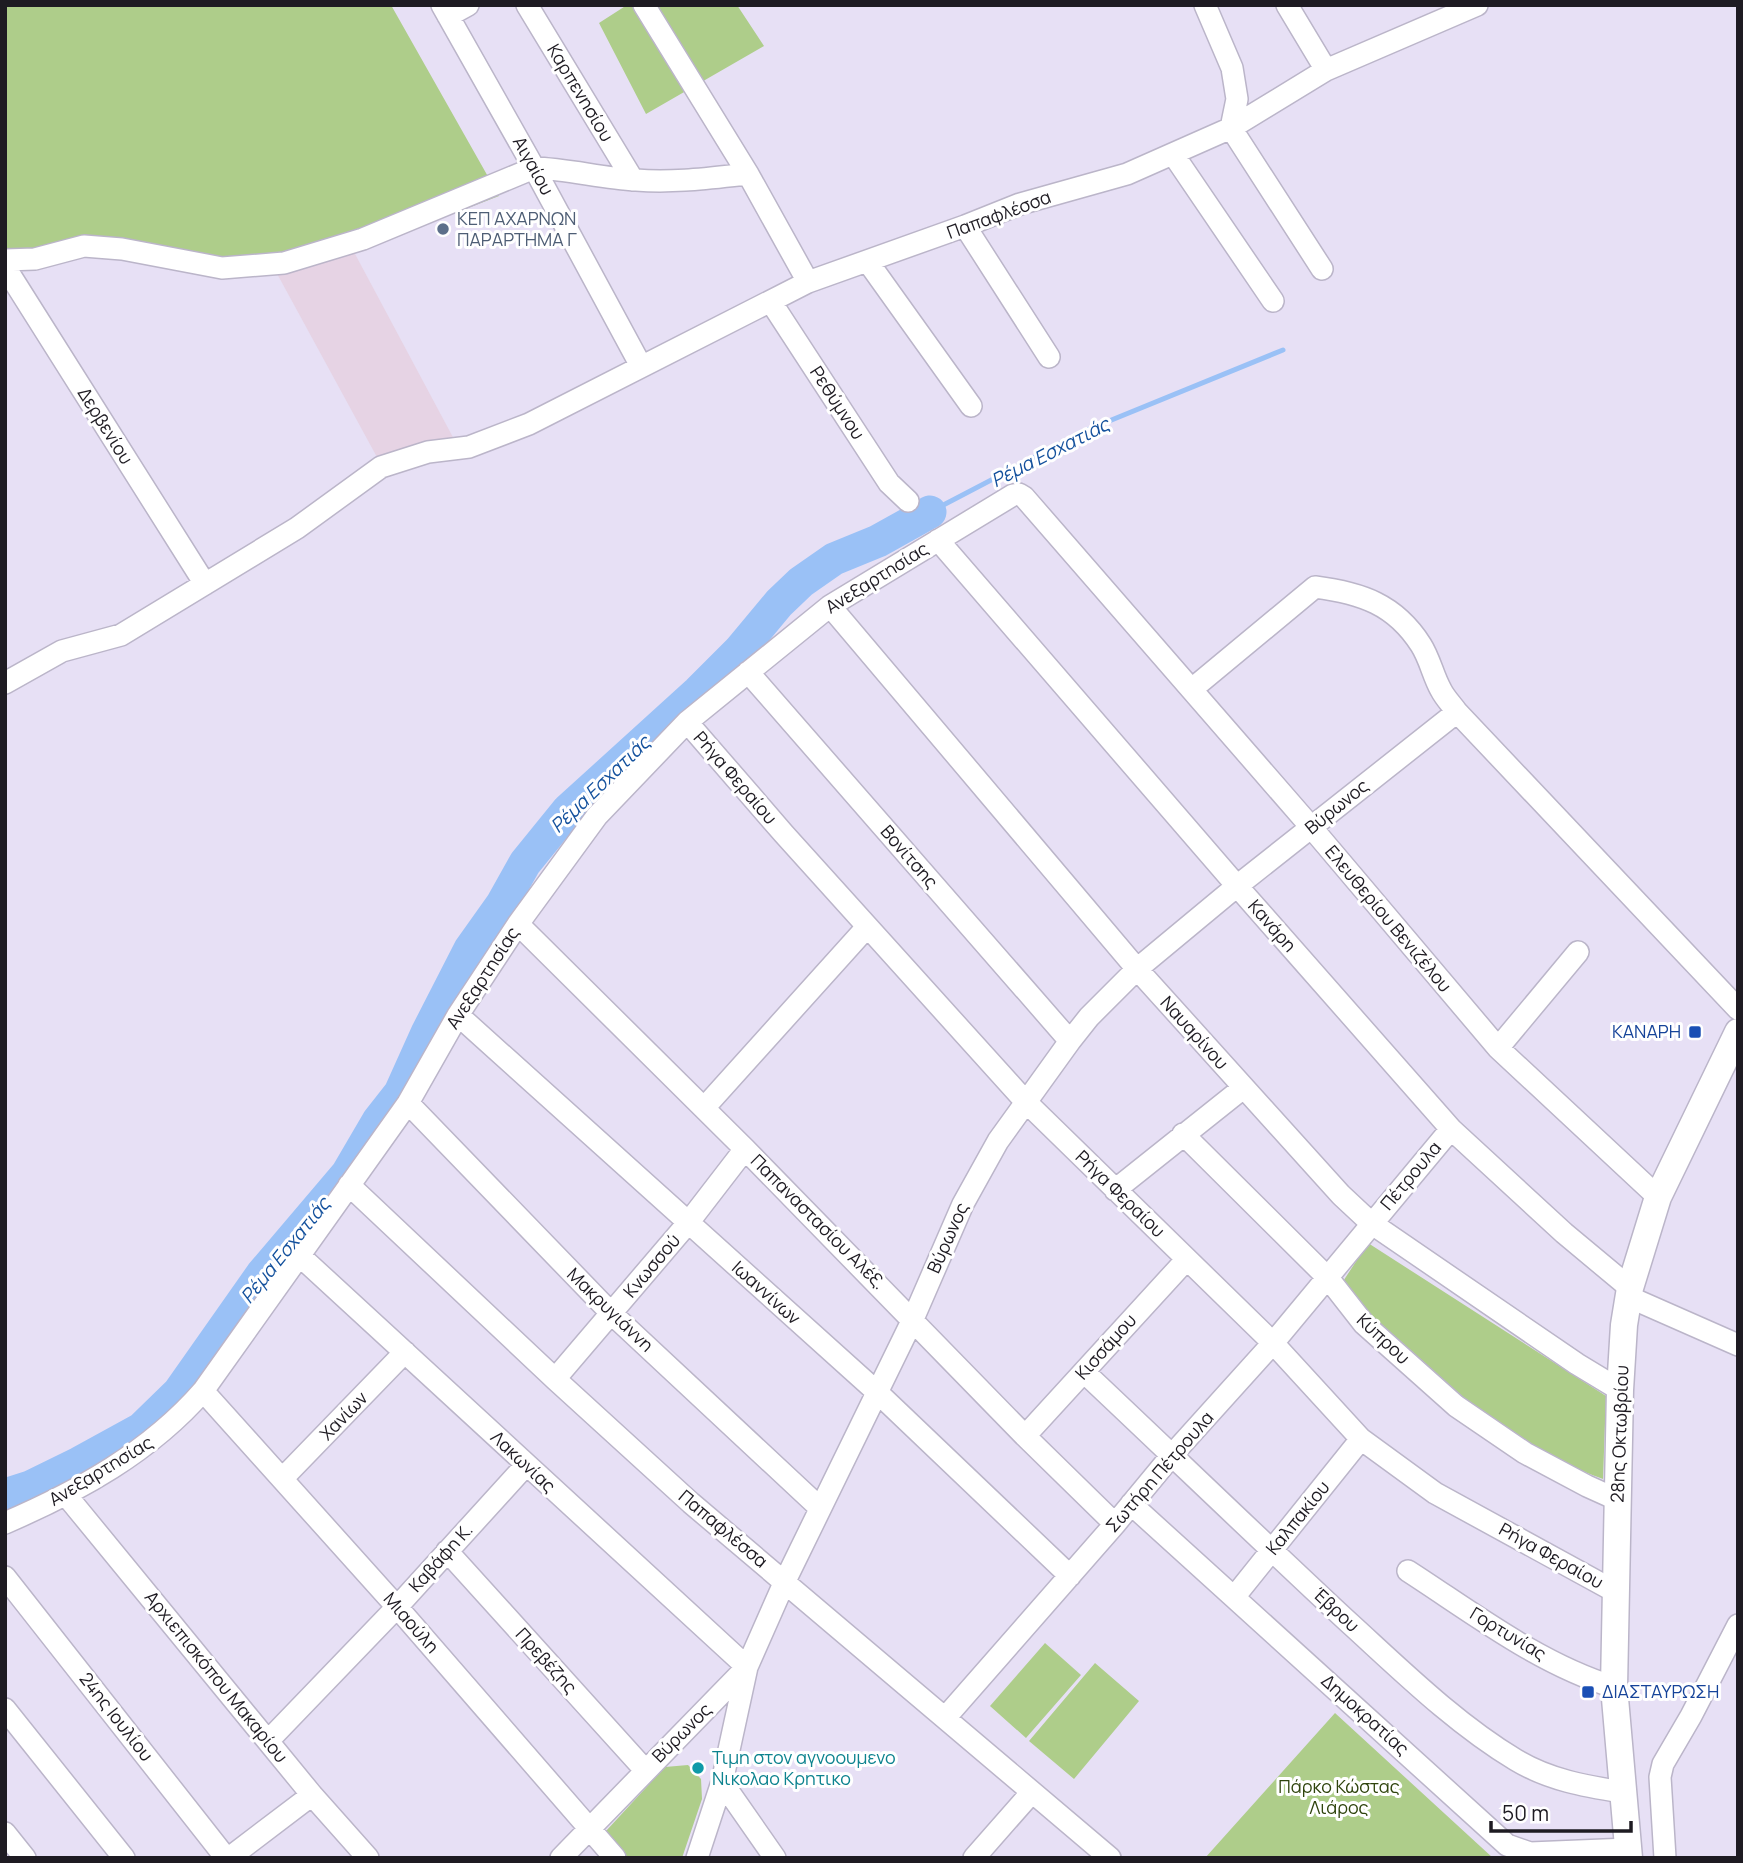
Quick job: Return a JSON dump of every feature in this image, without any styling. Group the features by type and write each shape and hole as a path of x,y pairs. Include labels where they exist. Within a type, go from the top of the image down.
{"street":[{"path":"445,11 468,5"},
{"name":"Καρπενησίου","path":"527,5 633,180"},
{"path":"644,5 748,174 808,282"},
{"path":"1205,5 1231,68 1237,99 1231,128 1322,270"},
{"path":"1287,5 1326,70"},
{"name":"Παπαφλέσσα","path":"5,683 62,651 121,635 297,528 381,467 428,452 469,447 517,428 808,282 1020,204 1127,174 1231,128 1326,70 1432,13 1477,5"},
{"name":"Αιγαίου","path":"445,11 534,167 641,366"},
{"path":"1173,154 1273,301"},
{"path":"5,260 35,259 83,246 122,249 222,268 285,263 363,239 534,167 633,180 680,182 748,174"},
{"path":"965,226 1049,357"},
{"path":"867,262 971,406"},
{"name":"Δερβενίου","path":"5,267 205,584"},
{"name":"Ρεθύμνου","path":"771,302 889,483 908,501"},
{"name":"Ανεξαρτησίας","path":"5,1523 66,1495 146,1446 184,1413 203,1391 408,1103 458,1015 518,924 597,816 687,722 830,606 1013,495 1024,497"},
{"name":"Ελευθερίου Βενιζέλου","path":"1024,497 1192,689 1498,1048 1658,1197"},
{"name":"Κανάρη","path":"938,540 1451,1129 1629,1292 1738,1345"},
{"path":"1192,689 1315,587 1363,596 1378,603 1403,624 1420,645 1441,691 1457,712 1738,1009"},
{"name":"Ναυαρίνου","path":"830,606 1137,969 1341,1195 1371,1223 1577,1364 1620,1390"},
{"name":"Βονίτσης","path":"748,672 1070,1041"},
{"name":"Βύρωνος","path":"561,1858 747,1667 785,1581 913,1319 963,1204 998,1141 1070,1041 1089,1017 1137,969 1457,712"},
{"name":"Ρήγα Φεραίου","path":"687,722 867,927 1026,1101 1273,1343 1361,1439 1435,1493 1616,1592"},
{"name":"Παπαναστασίου Αλέξ.","path":"518,924 745,1149 1025,1436 1115,1524"},
{"path":"704,1108 867,927"},
{"path":"1498,1048 1578,952"},
{"name":"Ιωαννίνων","path":"458,1015 878,1393 1070,1576"},
{"name":"28ης Οκτωβρίου","path":"1628,1853 1614,1687 1620,1390 1629,1292 1658,1197 1738,1032"},
{"path":"1115,1190 1243,1088"},
{"name":"Μακρυγιάννη","path":"408,1103 612,1314 820,1508"},
{"name":"Πέτρουλα","path":"1371,1223 1451,1129"},
{"name":"Κύπρου","path":"1183,1134 1328,1278 1364,1324 1456,1406 1525,1453 1618,1500"},
{"name":"Κνωσσού","path":"555,1379 688,1223 745,1149"},
{"name":"Παπαφλέσσα","path":"349,1185 691,1503 1110,1858"},
{"name":"Σωτήρη Πέτρουλα","path":"945,1718 1172,1455 1273,1343 1371,1223"},
{"name":"Λακωνίας","path":"300,1256 747,1667"},
{"name":"Κισσάμου","path":"1025,1436 1187,1259"},
{"name":"Χανίων","path":"282,1479 405,1352"},
{"name":"Έβρου","path":"1084,1372 1409,1678 1471,1729 1518,1761 1563,1781 1622,1792"},
{"name":"Μιαούλη","path":"203,1391 397,1607 615,1858"},
{"name":"Καλπακίου","path":"1235,1596 1361,1439"},
{"name":"Καβάφη Κ.","path":"268,1741 397,1607 526,1465"},
{"name":"Αρχιεπισκόπου Μακαρίου","path":"66,1495 312,1795 368,1858"},
{"name":"Δημοκρατίας","path":"1132,1504 1507,1845 1530,1853 1628,1853"},
{"name":"Πρεβέζης","path":"447,1552 645,1770"},
{"name":"Γορτυνίας","path":"1408,1571 1520,1643 1584,1678 1614,1687"},
{"name":"24ης Ιουλίου","path":"5,1577 228,1858"},
{"path":"1665,1858 1660,1786 1663,1764 1738,1625"},
{"path":"697,1858 722,1782 747,1667"},
{"path":"5,1709 122,1857"},
{"path":"722,1782 775,1858"},
{"path":"974,1858 1032,1792"},
{"path":"228,1858 312,1795"},
{"path":"5,1833 25,1858"}],"shaded area":[{"path":"354,252 455,441 378,459 275,270"}],"green space":[{"path":"5,5 391,5 499,196 354,252 275,270 46,246 5,253"},
{"path":"627,5 737,5 764,46 646,114 599,23"},
{"path":"1368,1243 1606,1396 1603,1479 1546,1455 1472,1408 1395,1340 1340,1286"},
{"path":"1045,1643 1081,1675 1026,1738 990,1706"},
{"path":"1095,1663 1139,1701 1074,1779 1029,1741"},
{"name":"Πάρκο Κώστας Λιάρος","path":"1335,1713 1493,1858 1205,1858"},
{"path":"688,1765 701,1779 702,1799 682,1858 627,1858 606,1831 665,1767"}],"waterway":[{"name":"Ρέμα Εσχατιάς","path":"930,512 1087,430 1283,350"},
{"name":"Ρέμα Εσχατιάς","path":"5,1495 30,1487 141,1429 179,1392 262,1274 347,1174 378,1121 400,1093 470,949 502,904 525,863 568,810 698,692 801,582 834,559 878,541 930,512"}],"place":[{"name":"ΚΕΠ ΑΧΑΡΝΩΝ ΠΑΡΑΡΤΗΜΑ Γ","path":"443,229"},
{"name":"ΚΑΝΑΡΗ","path":"1695,1032"},
{"name":"ΔΙΑΣΤΑΥΡΩΣΗ","path":"1588,1692"},
{"name":"Τιμη στον αγνοουμενο Νικολαο Κρητικο","path":"698,1768"}]}
